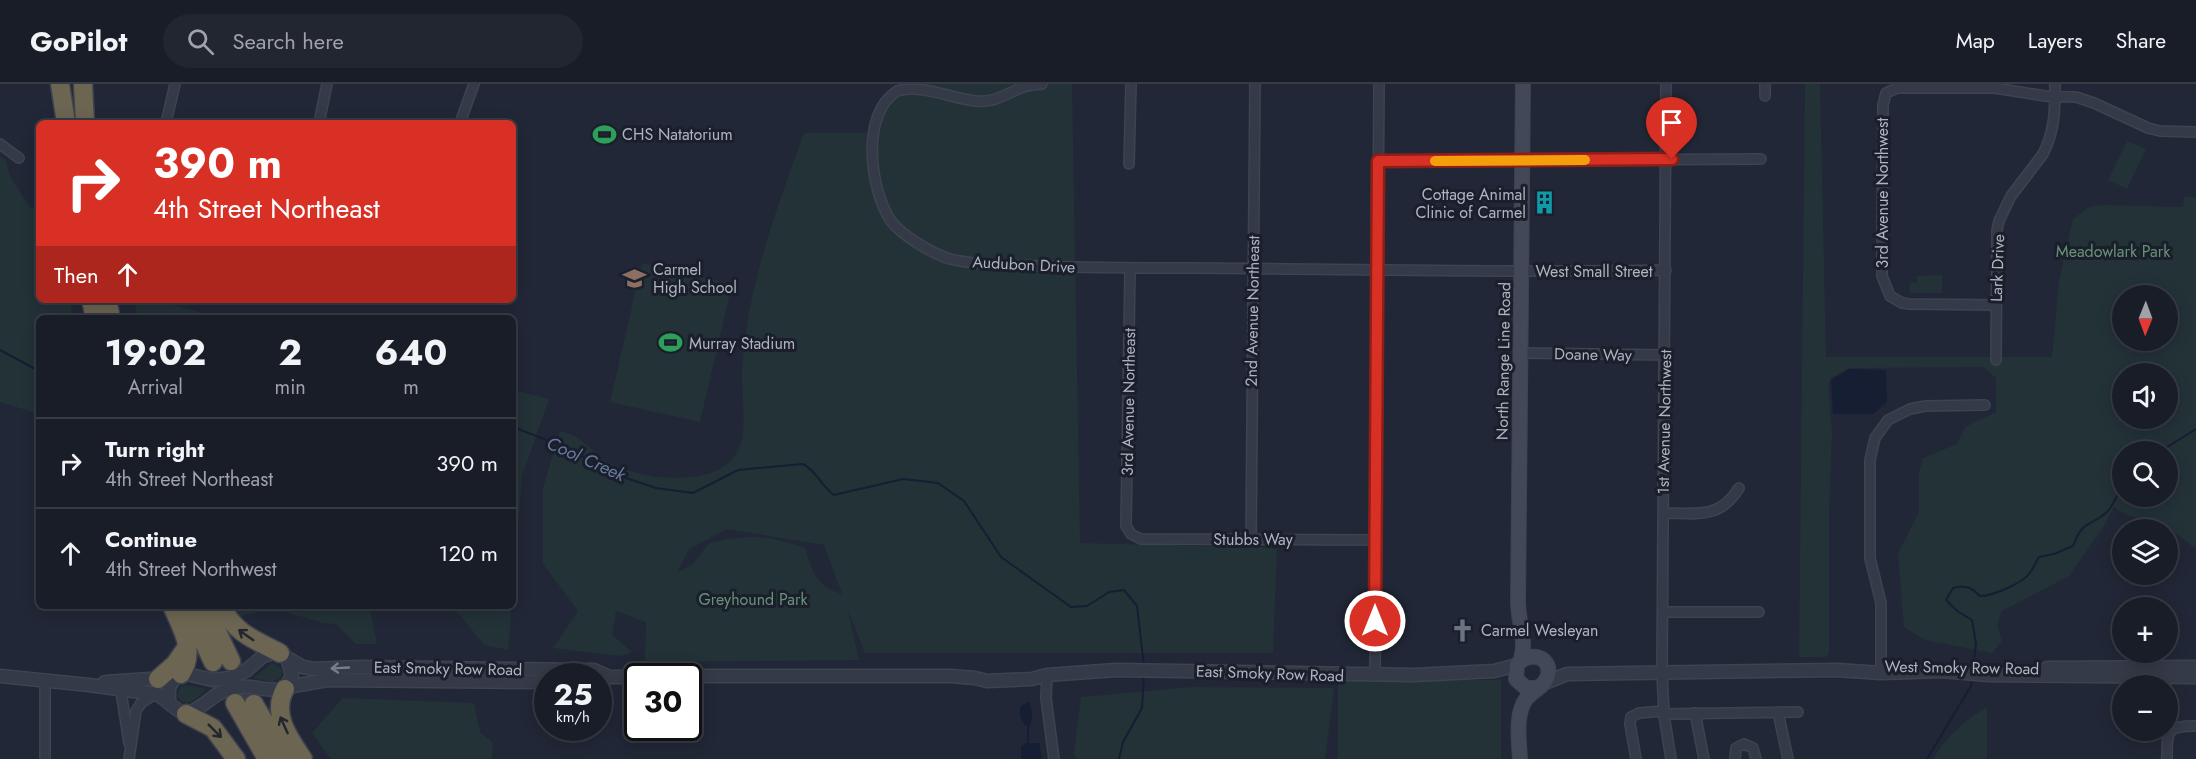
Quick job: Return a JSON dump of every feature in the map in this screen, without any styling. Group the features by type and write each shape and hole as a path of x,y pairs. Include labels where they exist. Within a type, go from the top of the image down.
{"highway":[{"path":"60,84 66,120"},
{"path":"67,84 67,120"},
{"path":"83,84 86,120"},
{"path":"86,120 89,84"},
{"path":"167,681 188,659 187,640 173,609"},
{"path":"189,609 222,661 206,609"},
{"path":"223,609 240,632 284,655"},
{"path":"287,688 279,702 280,715 283,726 303,759"},
{"path":"235,703 267,759"},
{"path":"254,704 286,759"},
{"path":"186,714 213,728 236,759"}],"main road":[{"name":"North Range Line Road","path":"1512,759 1513,715 1519,696 1518,672 1523,638 1518,602 1523,84"},
{"name":"North Range Line Road","path":"1523,638 1541,660"},
{"path":"1520,759 1521,709 1527,698 1541,685 1548,675 1541,660 1529,656 1518,672 1526,688 1541,685"}],"street":[{"path":"167,120 175,84"},
{"path":"320,120 327,84"},
{"path":"461,120 474,84"},
{"name":"Audubon Drive","path":"1042,84 1023,86 996,101 974,101 921,85 897,90 879,110 873,134 872,166 877,195 892,223 916,242 947,258 983,264 1130,269 1377,271"},
{"path":"1129,164 1131,84"},
{"name":"2nd Avenue Northeast","path":"1251,539 1255,84"},
{"path":"1375,676 1379,84"},
{"name":"1st Avenue Northwest","path":"1666,84 1662,672 1664,712 1671,759"},
{"path":"1765,84 1765,96"},
{"name":"Lark Drive","path":"1995,360 1997,230 2011,196 2048,146 2053,129 2055,84"},
{"name":"3rd Avenue Northwest","path":"1996,305 1909,304 1896,300 1886,290 1882,276 1884,97 1889,91 1897,88 1995,88 2055,96"},
{"path":"2055,96 2085,99 2150,129 2196,132"},
{"path":"0,144 19,158"},
{"path":"1378,161 1761,159"},
{"name":"3rd Avenue Northeast","path":"1130,269 1126,526 1131,534"},
{"name":"West Small Street","path":"1377,271 1666,270"},
{"name":"Doane Way","path":"1520,353 1665,355"},
{"path":"1881,669 1881,603 1870,558 1870,460 1875,438 1885,423 1898,413 1917,406 1985,405"},
{"path":"1663,513 1717,511 1732,499 1739,488"},
{"name":"Stubbs Way","path":"1131,534 1141,539 1376,540"},
{"path":"1663,612 1758,612"},
{"path":"0,676 120,689 167,681 225,679 242,674 263,656 274,652 284,655 292,672 287,688"},
{"name":"East Smoky Row Road","path":"284,655 303,667 314,669 382,667 534,669"},
{"name":"West Smoky Row Road","path":"1541,660 1567,674"},
{"name":"West Smoky Row Road","path":"1989,673 2067,667 2196,668"},
{"name":"East Smoky Row Road","path":"702,676 810,675 975,678 987,681 1032,680 1047,675 1116,670 1164,669 1375,676 1518,672"},
{"name":"West Smoky Row Road","path":"1541,685 1567,674 1662,672 1954,669 1989,673 2196,676"},
{"path":"1047,675 1046,698 1054,759"},
{"name":"East Smoky Row Road","path":"186,714 221,692 234,687 250,686 272,691 312,681 342,680 534,682"},
{"path":"45,681 45,759"},
{"path":"167,681 169,702 176,710 186,714"},
{"path":"167,681 169,702"},
{"path":"130,756 136,711 141,703 167,681"},
{"path":"120,689 130,756"},
{"path":"1778,712 1788,759"},
{"path":"1636,759 1630,724 1631,717 1639,713 1798,712"},
{"path":"1695,713 1704,759"},
{"path":"2167,759 2167,736 2172,729 2179,726 2196,726"},
{"path":"1735,759 1736,748 1744,744 1753,748 1756,759"},
{"path":"1052,747 1059,759"}],"green space":[{"name":"Greyhound Park","path":"908,84 1072,84 1080,543 1277,548 1273,653 865,653 848,611 859,660 645,662 646,622 616,611 612,635 632,652 620,656 553,648 578,611 543,564 543,488 560,431 576,437 609,463 632,472 652,476 680,478 702,475 723,467 731,460 738,451 743,434 742,370 756,279 773,220 804,133 870,133 880,101 899,87","holes":["727,529 824,545 842,594 833,591 816,577 805,548 768,538 747,537 709,543 693,564 677,573 689,549"]},
{"name":"Meadowlark Park","path":"1805,84 1820,84 1826,357 2052,357 2059,281 2073,219 2089,207 2101,205 2183,207 2184,197 2196,197 2196,549 2178,535 2178,519 2142,519 2129,516 2114,507 2069,576 2002,611 1997,624 2002,641 1992,653 1925,640 1904,627 1898,553 1919,512 1919,472 1923,458 1957,444 1965,427 1996,412 1996,378 1984,367 1849,368 1831,378 1828,386 1832,432 1829,508 1829,652 1826,657 1799,657"},
{"path":"2127,141 2146,149 2127,189 2108,180"},
{"path":"0,156 5,159 11,178 31,209 36,207 36,303 70,303 73,315 36,315 36,413 0,402"},
{"name":"Murray Stadium","path":"642,263 732,284 700,422 610,402"},
{"path":"1942,275 1942,293 1910,293 1910,283 1917,283 1917,276"},
{"path":"135,303 164,303 212,315 137,315"},
{"path":"516,391 549,399 522,476 516,552"},
{"path":"237,609 370,609 377,644 356,644 336,624 323,623 286,612 259,612 240,616"},
{"path":"453,609 512,609 508,650 484,645 462,617"},
{"path":"272,663 282,669 283,673 279,679 272,682 253,678"},
{"path":"1338,680 1501,680 1501,759 1338,759"},
{"path":"185,685 207,689 196,699 184,703 177,695 180,687"},
{"path":"1192,687 1334,688 1325,759 1077,759 1074,753 1081,697"},
{"path":"343,698 474,703 480,732 493,743 492,759 331,759 312,733"},
{"path":"1987,707 1987,759 1933,759 1957,730"}],"water":[{"path":"1849,369 1886,370 1887,402 1873,414 1833,414 1831,380"},
{"path":"1029,701 1032,720 1030,725 1025,725 1020,716 1020,709"},
{"path":"1026,743 1039,743 1042,759 1021,759 1021,746"}],"waterway":[{"name":"Cool Creek","path":"0,350 36,369"},
{"name":"Cool Creek","path":"516,428 562,446 626,478 656,488 693,493 738,470 803,464 812,470 834,495 903,479 938,483 964,501 1001,557 1071,607 1087,606 1109,592 1124,590 1137,606 1144,666"},
{"path":"2177,441 2196,429"},
{"path":"1973,669 1976,644 1972,620 1957,611 1946,600 1953,588 1968,588 1980,596 1999,592 2020,582 2029,574 2039,557 2073,546 2080,531 2101,517 2112,505"},
{"name":"Cool Creek","path":"1119,759 1123,742 1142,708 1144,674"},
{"path":"1927,759 1971,686 1972,677"},
{"path":"1028,725 1028,743"}],"tunnel":[{"path":"231,661 254,704"}],"slow traffic":[{"path":"1435,161 1585,160"}],"place":[{"name":"CHS Natatorium","path":"604,134"},
{"name":"Cottage Animal Clinic of Carmel","path":"1544,203"},
{"name":"Carmel High School","path":"635,278"},
{"name":"Murray Stadium","path":"671,343"},
{"name":"Carmel Wesleyan","path":"1463,630"}],"route":[{"path":"1375,621 1378,161 1672,159"}]}
